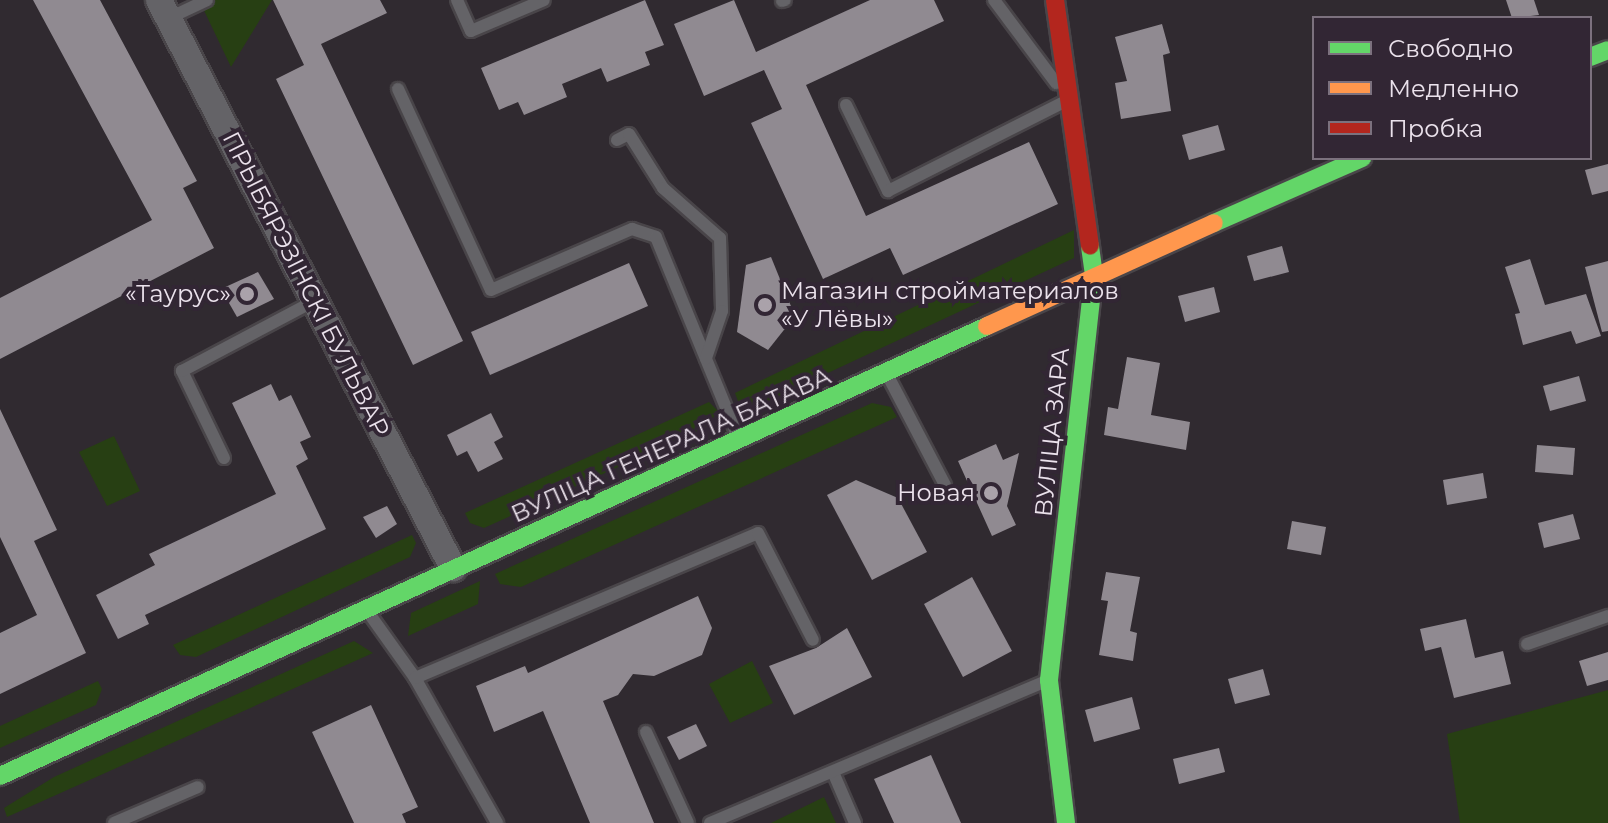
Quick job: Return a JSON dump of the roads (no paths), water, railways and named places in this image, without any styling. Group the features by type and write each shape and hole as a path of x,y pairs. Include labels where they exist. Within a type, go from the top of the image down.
{"street":[{"name":"ВУЛІЦА ЗАРА","path":"1055,0 1094,275 1049,680 1066,823"},
{"name":"ПРЫБЯРЭЗІНСКІ БУЛЬВАР","path":"164,9 453,568"},
{"name":"ВУЛІЦА ГЕНЕРАЛА БАТАВА","path":"0,776 453,568 740,442 1094,275 1357,160"}],"lane":[{"path":"164,9 207,0"},
{"path":"457,0 471,31 544,0"},
{"path":"846,105 888,191 1069,100 994,0"},
{"path":"398,89 491,290 632,229 656,237 740,442"},
{"path":"617,140 629,134 663,188 720,238 722,311 706,358"},
{"path":"224,458 182,371 314,301"},
{"path":"887,373 945,485"},
{"path":"415,678 758,533 813,640"},
{"path":"366,609 415,678 497,823"},
{"path":"1527,644 1608,616"},
{"path":"710,823 1049,680"},
{"path":"646,732 688,823"},
{"path":"833,772 855,823"},
{"path":"114,823 198,787"}],"place":[{"name":"«Таурус»","path":"247,294"},
{"name":"Магазин стройматериалов «У Лёвы»","path":"765,305"},
{"name":"Новая","path":"991,493"}]}
